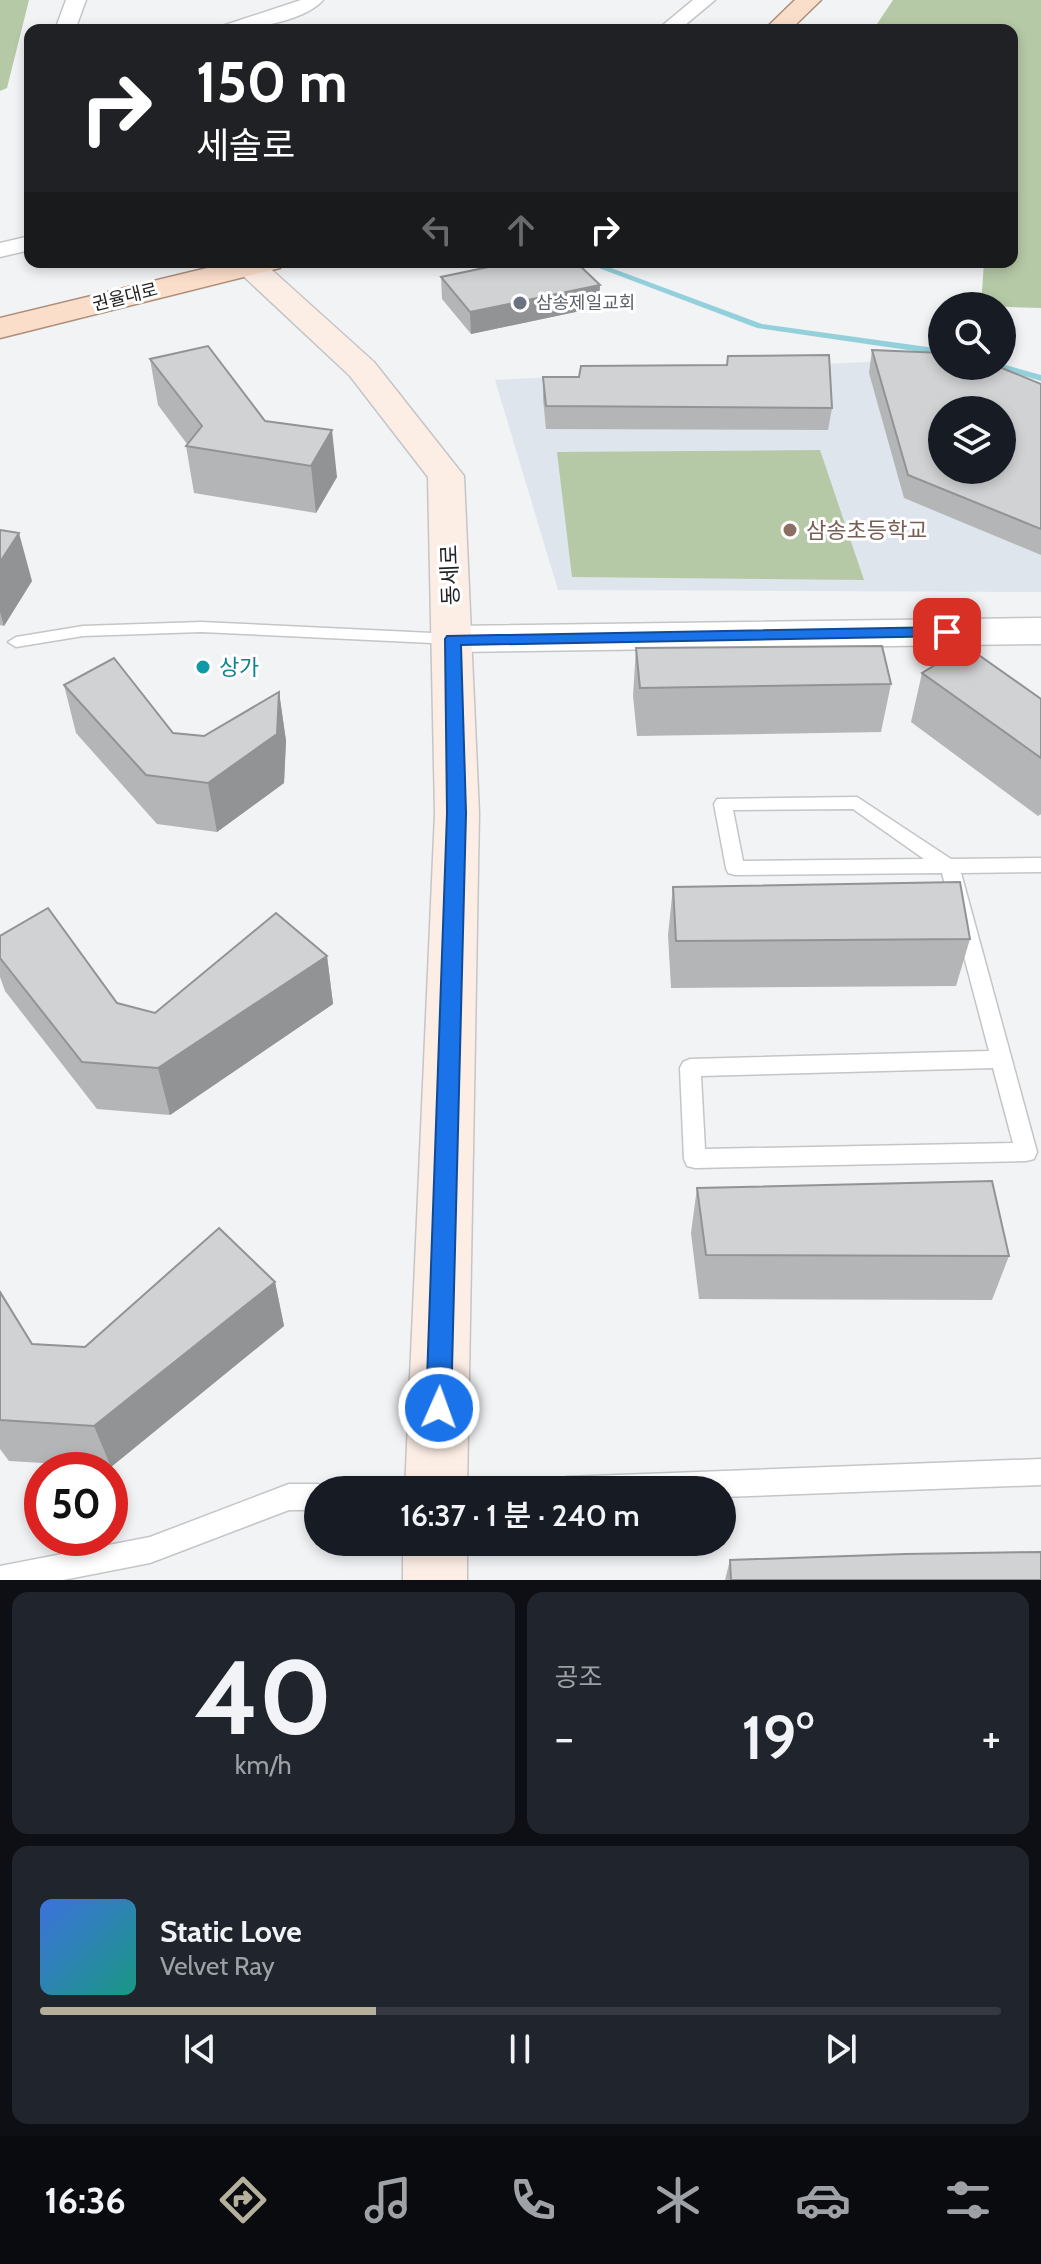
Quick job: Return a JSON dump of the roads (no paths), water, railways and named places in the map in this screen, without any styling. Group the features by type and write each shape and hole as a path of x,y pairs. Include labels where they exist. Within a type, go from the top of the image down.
{"main road":[{"path":"783,24 809,0"},
{"name":"권율대로","path":"0,328 238,268"},
{"name":"동세로","path":"258,268 362,369 446,476 457,813 436,1476"},
{"path":"435,1556 435,1580"}],"street":[{"path":"67,24 76,0"},
{"path":"248,24 305,6 313,0"},
{"path":"675,24 705,0"},
{"path":"0,250 24,244"},
{"path":"453,639 1041,631"}],"lane":[{"path":"16,642 83,631 201,627 453,639"},
{"path":"1003,1059 690,1068 695,1159 1026,1152 1003,1059 950,868 857,803 723,804 735,868 950,868 1041,865"},
{"path":"736,1484 1041,1472"},
{"path":"0,1579 150,1550 289,1497 304,1497"}],"waterway":[{"path":"603,268 760,326 928,350"},
{"path":"1016,370 1041,378"}],"place":[{"name":"삼송제일교회","path":"520,303"},
{"name":"삼송초등학교","path":"790,530"},
{"name":"상가","path":"203,667"}]}
